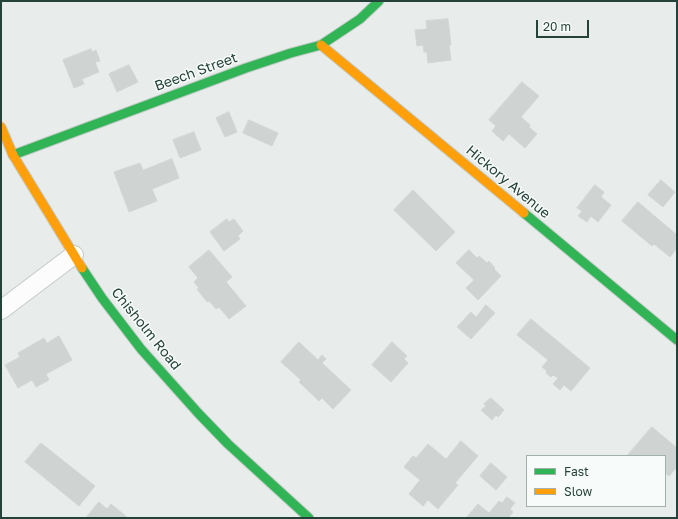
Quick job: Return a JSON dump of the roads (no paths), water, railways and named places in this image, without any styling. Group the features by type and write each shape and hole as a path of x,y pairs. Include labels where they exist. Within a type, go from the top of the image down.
{"street":[{"name":"Beech Street","path":"13,155 246,68 321,45 360,19 379,1"},
{"name":"Hickory Avenue","path":"321,45 677,340"},
{"name":"Chisholm Road","path":"1,127 13,155 74,255 102,298 141,349 228,444 309,518"},
{"path":"1,310 74,255"}]}
